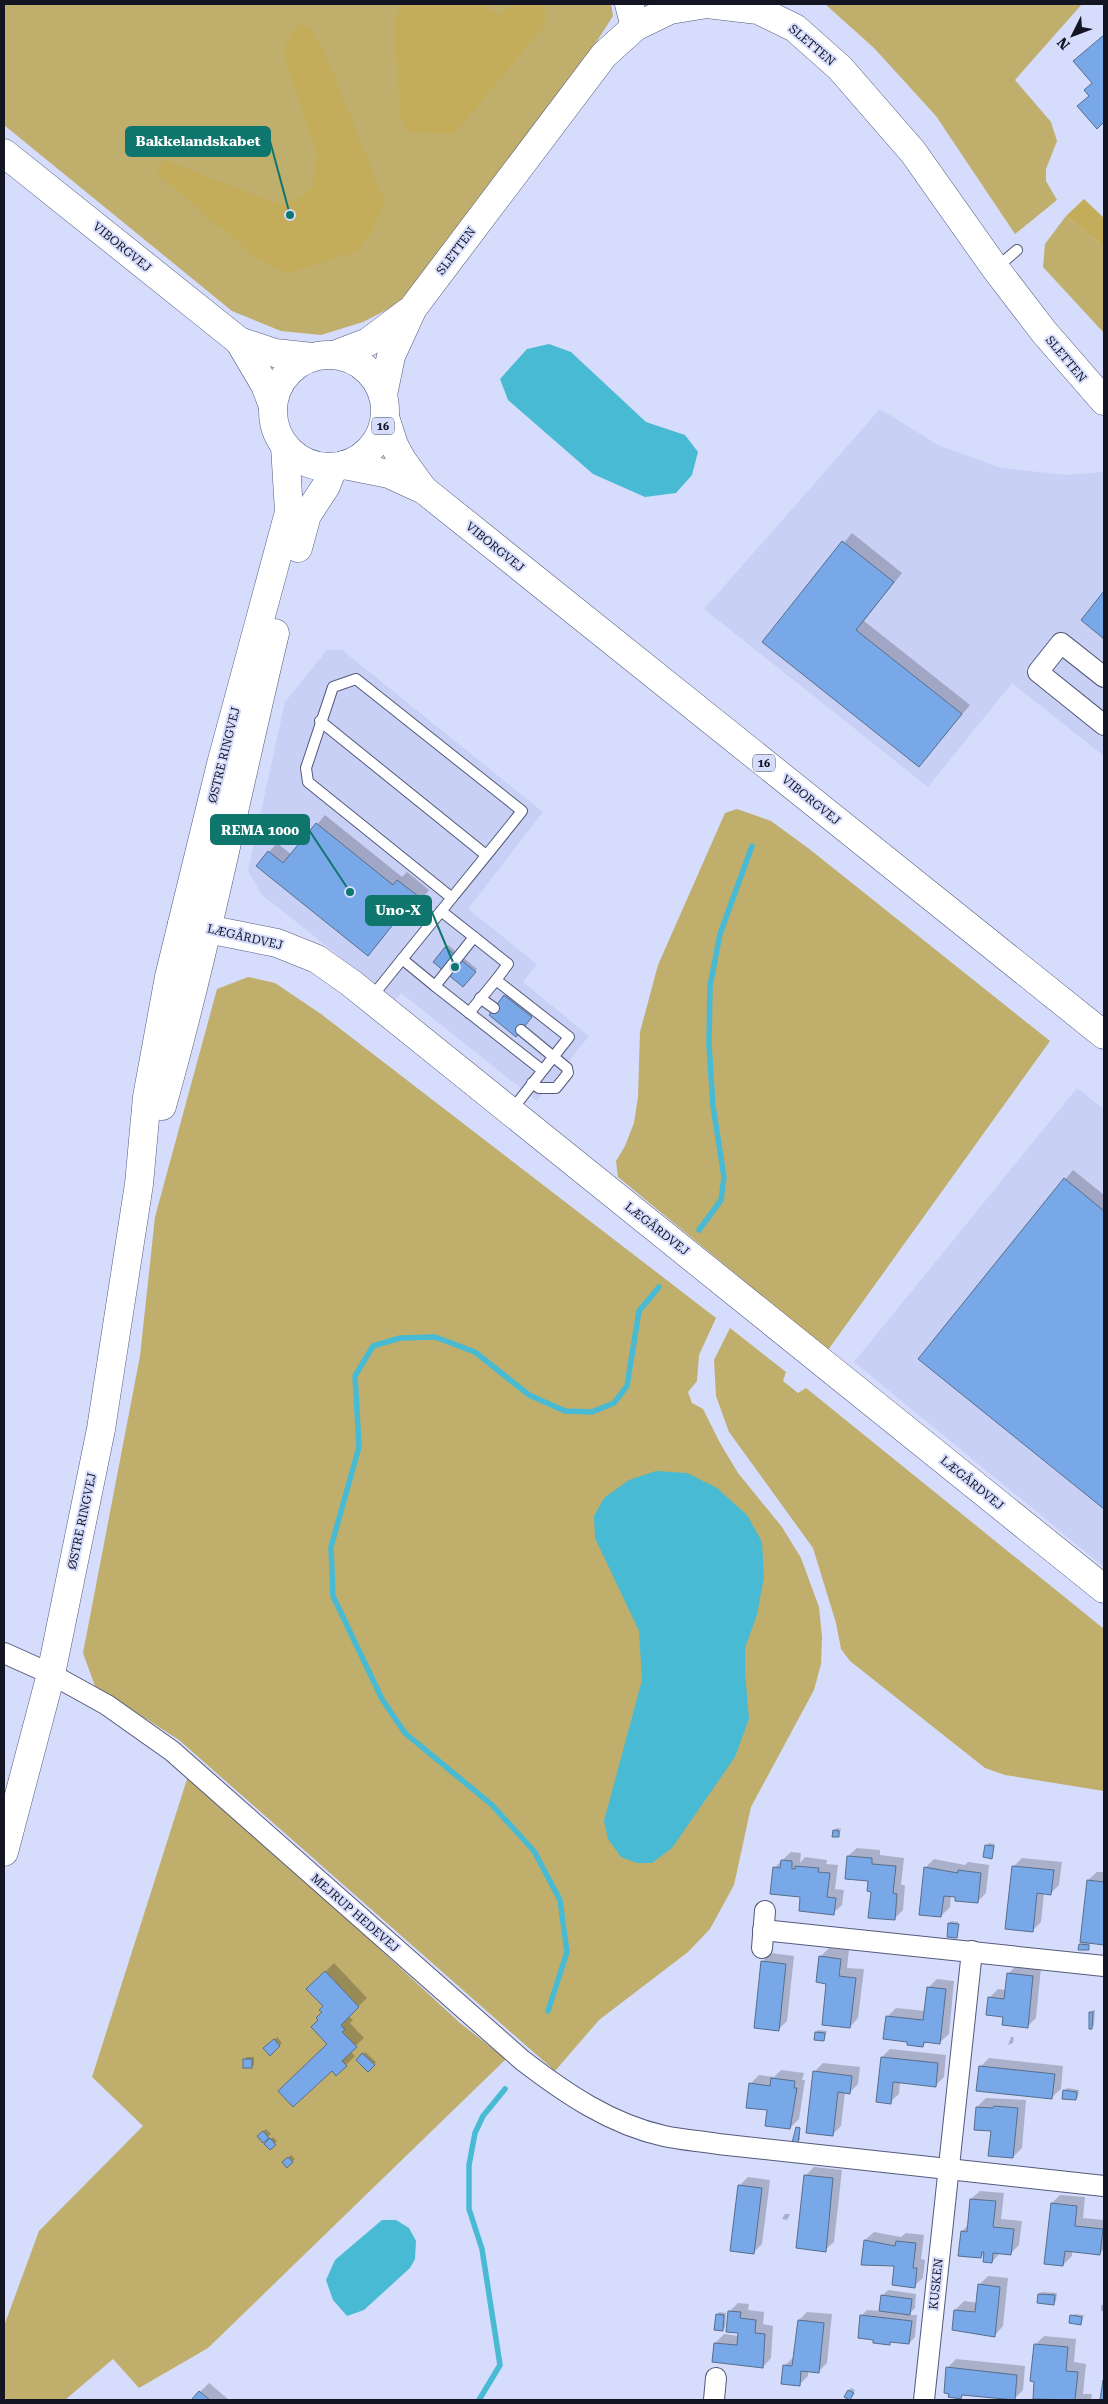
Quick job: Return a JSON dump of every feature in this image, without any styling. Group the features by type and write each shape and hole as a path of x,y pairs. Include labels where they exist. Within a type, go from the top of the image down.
{"street":[{"name":"SLETTEN","path":"384,406 391,356 413,308 632,15 707,4 758,10 795,28 840,68 913,152 995,268 1044,332 1104,402"},
{"name":"VIBORGVEJ","path":"4,153 239,341 263,350 323,356"},
{"name":"SLETTEN","path":"323,356 368,342 413,308"},
{"name":"VIBORGVEJ","path":"239,341 265,385 273,406"},
{"name":"16","path":"323,356 356,361 365,368 379,385 384,406 380,433 372,447 354,461 339,466 306,462 285,446 275,427 273,406 278,386 284,376 292,368 323,356"},
{"name":"VIBORGVEJ","path":"384,406 394,445 402,460 424,490"},
{"name":"ØSTRE RINGVEJ","path":"4,1852 51,1674 101,1429 139,1184 147,1098 169,977 221,764 289,512 285,446"},
{"name":"VIBORGVEJ","path":"339,466 389,474 424,490 1104,1036"},
{"name":"ØSTRE RINGVEJ","path":"139,1184 163,1104 209,929 239,782 280,613 307,515 339,466"},
{"path":"1104,677 1061,643 1038,672 1104,725"},
{"name":"LÆGÅRDVEJ","path":"182,924 277,943 317,959 370,998 1104,1589"},
{"name":"MEJRUP HEDEVEJ","path":"4,1653 51,1674 107,1705 172,1751 522,2060 569,2096 617,2121 664,2136 718,2144 948,2168"},
{"path":"763,1930 1104,1966"},
{"name":"KUSKEN","path":"924,2400 972,1951"},
{"path":"948,2168 1104,2186"},
{"path":"716,2378 719,2400"}],"lane":[{"path":"995,268 1017,250"},
{"path":"370,998 452,898 486,855 522,812 356,679 333,687 320,721 306,768 308,782 452,898"},
{"path":"320,721 486,855"},
{"path":"441,911 508,964 469,1013"},
{"path":"435,986 474,937"},
{"path":"402,959 542,1070"},
{"path":"496,980 568,1037 510,1112"},
{"path":"480,998 494,1008"},
{"path":"521,1030 567,1068 568,1073 556,1088 539,1088 532,1083"}],"shaded area":[{"path":"4,4 611,4 613,16 588,55 398,304 363,322 321,335 281,331 232,311 4,125"},
{"path":"401,4 479,4 499,15 513,4 545,4 545,25 454,134 408,132 400,118 394,22"},
{"path":"825,4 1082,4 1015,80 1051,122 1057,141 1046,169 1046,181 1057,200 1015,234 936,116 874,48"},
{"path":"297,24 310,27 326,55 385,202 370,236 356,252 286,274 255,257 156,173 165,160 275,203 295,201 313,186 317,156 286,63 284,47"},
{"path":"1084,199 1104,218 1104,247 1066,216"},
{"path":"1066,216 1104,247 1104,333 1043,267 1045,244"},
{"path":"549,344 571,352 646,422 685,435 698,452 692,475 676,493 645,497 593,474 508,400 500,379 527,349"},
{"path":"880,409 938,445 1001,468 1066,475 1104,472 1104,756 1012,683 928,787 704,609"},
{"path":"327,650 342,650 543,812 468,909 537,964 523,982 589,1036 537,1101 401,993 395,1000 262,895 248,871 285,702"},
{"path":"737,809 771,821 808,848 1050,1041 828,1350 618,1177 616,1161 625,1146 634,1123 638,1097 640,1032 658,965 725,813"},
{"path":"248,977 275,983 321,1014 716,1318 699,1355 697,1381 688,1392 692,1403 703,1409 738,1473 782,1527 801,1558 819,1607 822,1637 821,1664 814,1690 751,1807 734,1885 710,1929 688,1952 599,2020 555,2071 179,1740 95,1686 83,1653 140,1356 155,1217 217,989"},
{"path":"1077,1088 1104,1109 1104,1567 854,1362"},
{"path":"730,1328 786,1372 783,1381 798,1393 806,1388 1104,1629 1104,1791 1005,1775 985,1768 850,1661 841,1649 836,1623 813,1548 729,1432 716,1396 714,1360"},
{"path":"656,1471 687,1473 717,1488 747,1515 762,1542 764,1577 757,1615 745,1648 749,1719 735,1757 672,1848 652,1863 637,1863 621,1857 608,1839 604,1821 642,1680 639,1631 595,1538 594,1516 604,1498 629,1480"},
{"path":"189,1773 460,2023 506,2059 208,2348 139,2388 113,2359 65,2400 7,2400 4,2396 4,2326 39,2231 143,2126 92,2077"},
{"path":"382,2220 396,2220 409,2228 416,2241 415,2259 410,2268 364,2310 347,2316 333,2300 326,2280 335,2260"}],"building":[{"path":"1104,35 1104,122 1097,129 1077,106 1089,96 1084,90 1092,83 1073,61"},
{"path":"842,541 894,582 856,630 962,714 919,767 762,642"},
{"path":"1104,591 1104,639 1081,620"},
{"path":"316,823 393,885 397,880 422,899 404,921 399,917 368,956 256,866 268,851 283,863"},
{"path":"445,947 476,972 463,987 433,962"},
{"path":"504,995 532,1017 516,1037 489,1015"},
{"path":"1064,1178 1104,1211 1104,1509 918,1359"},
{"path":"833,1830 839,1831 839,1837 832,1837"},
{"path":"985,1845 994,1846 992,1859 983,1857"},
{"path":"847,1856 872,1858 872,1864 896,1866 893,1893 897,1894 895,1920 868,1918 871,1892 867,1891 868,1881 845,1879"},
{"path":"781,1860 792,1861 792,1869 795,1869 795,1866 819,1868 818,1872 830,1873 827,1897 836,1898 834,1915 799,1911 800,1897 770,1894 773,1867 780,1868"},
{"path":"1012,1866 1054,1870 1051,1895 1037,1893 1033,1932 1005,1929"},
{"path":"924,1867 958,1873 958,1870 981,1873 978,1903 955,1901 955,1897 944,1896 941,1917 919,1915"},
{"path":"1087,1880 1104,1882 1104,1945 1080,1942"},
{"path":"948,1923 959,1924 957,1938 947,1937"},
{"path":"1079,1944 1089,1945 1089,1950 1078,1950"},
{"path":"819,1956 841,1959 839,1976 856,1978 850,2028 822,2025 826,1984 816,1982"},
{"path":"761,1961 786,1964 779,2031 754,2028"},
{"path":"325,1971 359,2007 341,2025 345,2030 342,2032 357,2047 342,2061 347,2066 336,2076 332,2071 293,2107 278,2091 327,2044 311,2027 318,2020 316,2018 322,2012 319,2010 323,2006 306,1989"},
{"path":"1007,1973 1033,1976 1028,2028 1002,2025 1003,2017 986,2015 988,1997 1004,1999"},
{"path":"927,1987 946,1989 940,2044 924,2042 923,2047 907,2045 907,2042 883,2039 886,2016 923,2020"},
{"path":"1089,2012 1093,2012 1092,2029 1089,2029"},
{"path":"815,2032 825,2033 824,2041 814,2040"},
{"path":"274,2039 280,2046 270,2056 263,2048"},
{"path":"362,2053 375,2065 368,2072 356,2060"},
{"path":"881,2057 938,2063 936,2087 893,2082 891,2104 876,2102"},
{"path":"243,2059 252,2059 252,2068 243,2068"},
{"path":"979,2066 1055,2074 1052,2099 976,2091"},
{"path":"813,2071 852,2076 850,2094 838,2092 833,2136 806,2133"},
{"path":"771,2078 795,2081 794,2088 797,2088 790,2129 765,2126 767,2110 746,2108 749,2083 770,2086"},
{"path":"1063,2090 1077,2092 1076,2100 1062,2099"},
{"path":"994,2106 1018,2108 1013,2158 988,2156 991,2131 974,2130 976,2107 993,2108"},
{"path":"796,2127 800,2128 798,2143 792,2143"},
{"path":"263,2131 269,2138 263,2143 257,2136"},
{"path":"270,2138 276,2145 270,2150 264,2144"},
{"path":"288,2157 293,2162 287,2168 282,2162"},
{"path":"804,2175 833,2178 826,2252 796,2248"},
{"path":"738,2185 762,2188 754,2254 730,2251"},
{"path":"970,2199 996,2201 993,2227 1014,2229 1011,2255 993,2253 992,2263 983,2262 984,2252 982,2252 981,2258 958,2256 961,2231 967,2232"},
{"path":"1051,2203 1077,2206 1075,2226 1103,2229 1100,2255 1065,2251 1063,2266 1044,2264"},
{"path":"864,2240 895,2246 896,2241 916,2243 913,2268 917,2268 915,2288 892,2285 894,2266 861,2265"},
{"path":"978,2284 1000,2287 995,2337 952,2330 954,2310 975,2312"},
{"path":"1038,2294 1055,2295 1054,2305 1037,2303"},
{"path":"881,2295 912,2299 910,2315 879,2311"},
{"path":"728,2311 741,2312 740,2318 756,2320 755,2333 765,2334 763,2368 712,2362 714,2343 737,2345 738,2333 726,2332"},
{"path":"716,2314 724,2315 723,2331 714,2330"},
{"path":"860,2315 912,2321 909,2344 890,2342 890,2345 873,2343 873,2340 858,2338"},
{"path":"1070,2315 1082,2317 1081,2325 1069,2323"},
{"path":"798,2320 824,2323 819,2373 801,2371 800,2386 781,2384 783,2365 792,2366"},
{"path":"1034,2344 1068,2347 1066,2371 1078,2372 1075,2400 1033,2399 1034,2382 1030,2381"},
{"path":"946,2367 1017,2375 1015,2400 962,2395 961,2399 948,2397 949,2394 944,2393"},
{"path":"1103,2380 1104,2400 1100,2400"},
{"path":"848,2390 854,2393 850,2400 844,2397"},
{"path":"199,2391 210,2400 191,2400"}],"waterway":[{"path":"699,1230 721,1200 724,1177 713,1106 709,1044 710,986 720,934 752,846"},
{"path":"548,2011 567,1952 560,1900 534,1851 492,1805 405,1733 382,1699 333,1596 331,1547 359,1447 355,1376 373,1346 400,1338 435,1337 475,1352 529,1395 565,1411 592,1412 614,1403 627,1386 639,1311 659,1287"},
{"path":"479,2400 500,2365 482,2249 469,2209 469,2165 475,2133 483,2116 505,2089"}],"place":[{"name":"Bakkelandskabet","path":"290,215"},
{"name":"REMA 1000","path":"350,892"},
{"name":"Uno-X","path":"455,967"}]}
